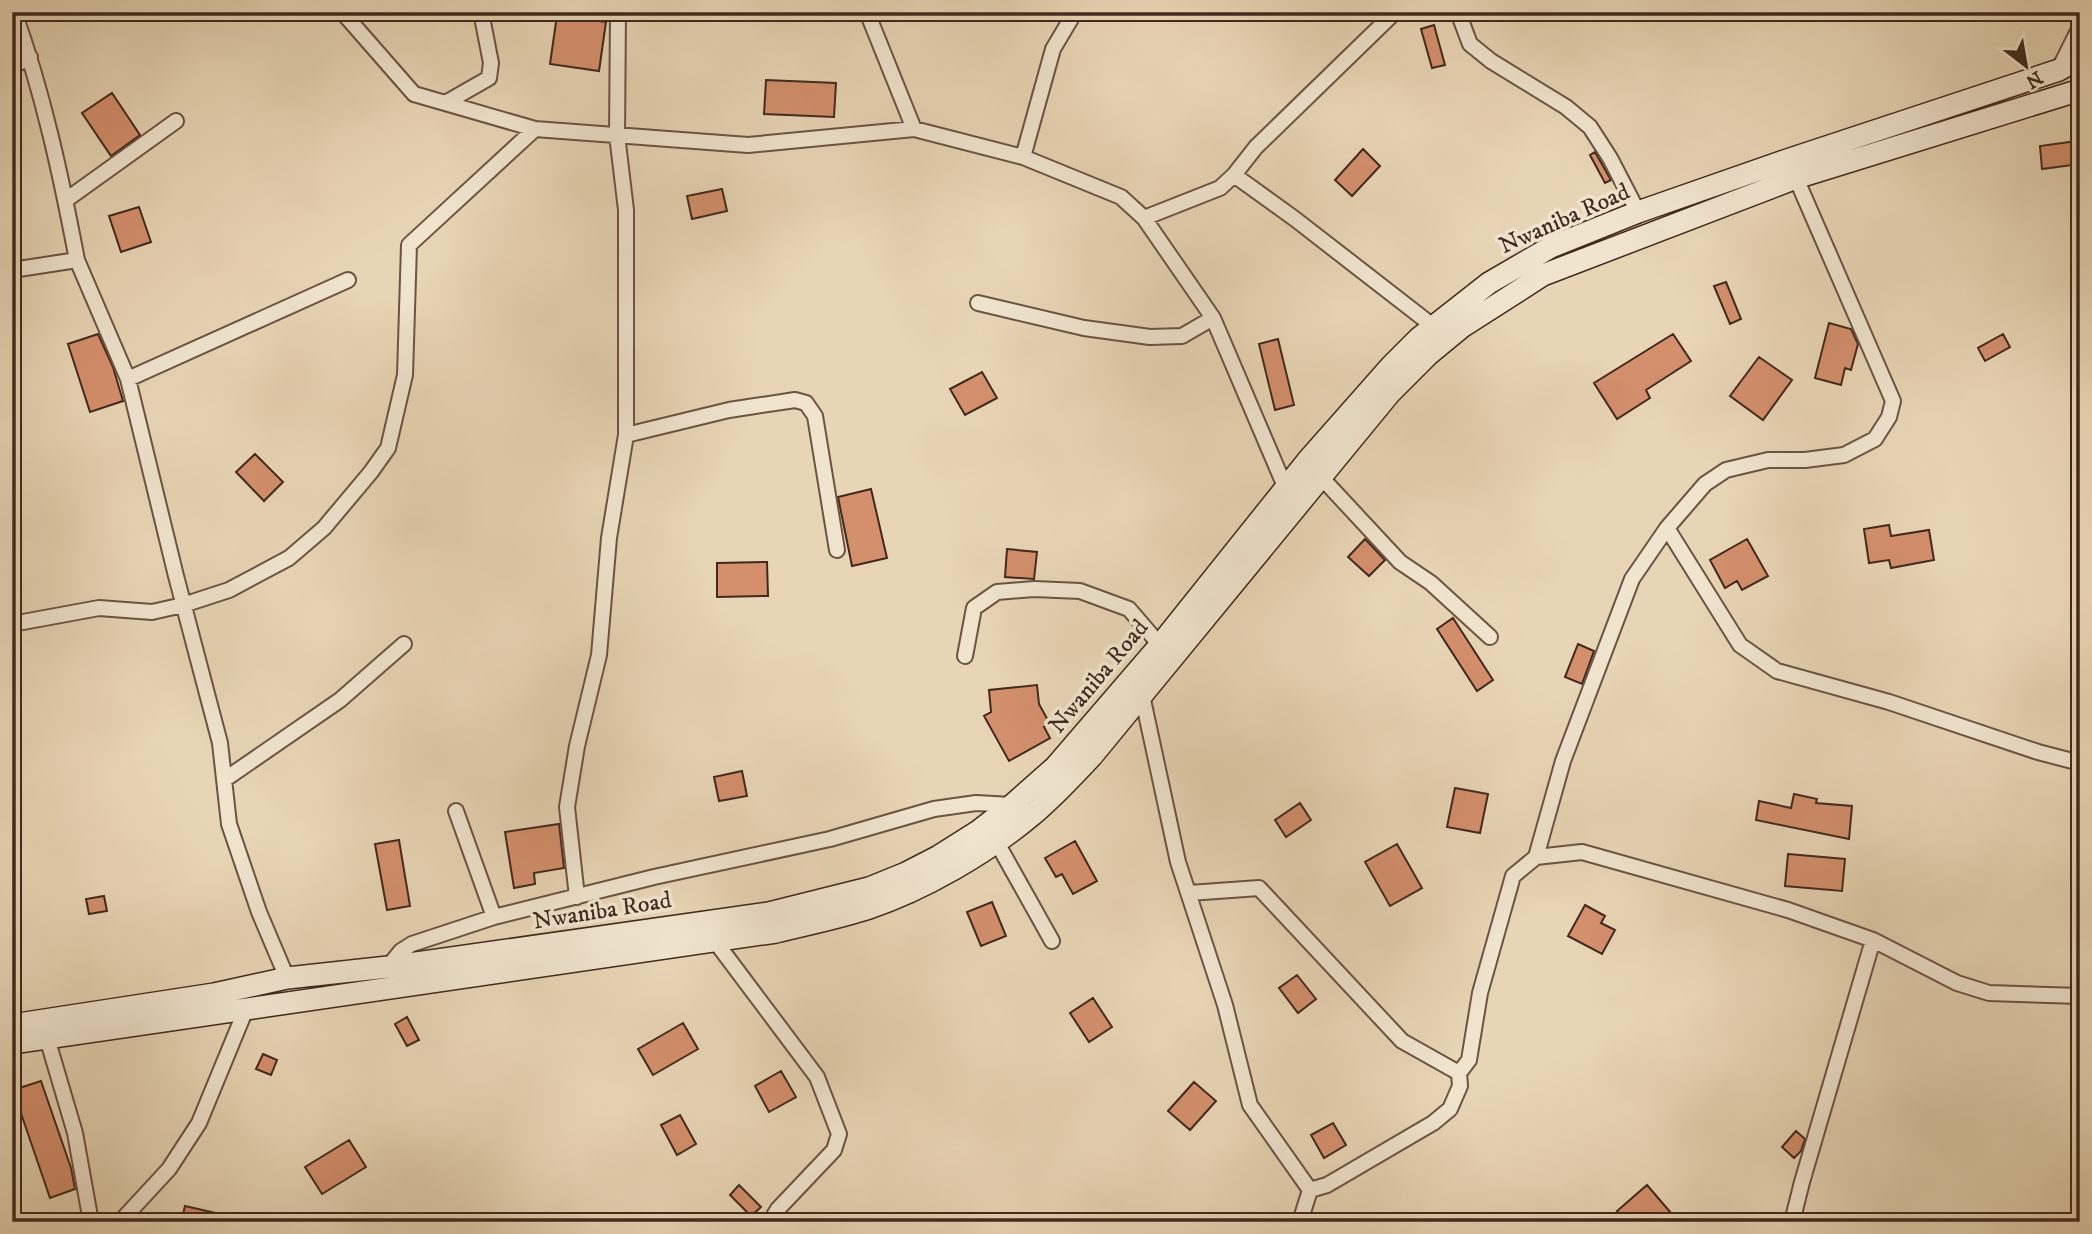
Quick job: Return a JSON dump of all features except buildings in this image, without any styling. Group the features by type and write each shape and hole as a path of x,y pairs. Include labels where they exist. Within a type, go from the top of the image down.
{"main road":[{"name":"Nwaniba Road","path":"12,1025 214,994 287,978 388,967 769,913 836,898 906,873 977,832 1012,806 1055,767 1160,645 1308,460 1391,366 1433,326 1489,283 1551,247 1638,212 2059,70 2080,58"},
{"path":"12,1042 776,932 872,907 917,888 996,841 1030,817 1060,789 1092,756 1390,393 1428,355 1462,327 1543,275 1576,261 1796,178 2080,90"}],"street":[{"path":"13,12 30,57 66,201 77,260 128,379 220,743 229,824 259,912 287,978"},
{"path":"340,12 414,94 535,129 748,145 914,129 1023,157 1121,197 1144,218 1213,318 1286,489"},
{"path":"447,102 489,78 491,63 481,12"},
{"path":"577,897 566,807 599,655 609,538 626,435 626,210 617,135 618,12"},
{"path":"867,12 914,129"},
{"path":"1023,157 1053,48 1075,12"},
{"path":"1144,218 1220,188 1256,147 1395,12"},
{"path":"1458,12 1470,44 1491,61 1566,107 1590,127 1610,158 1638,212"},
{"path":"2059,70 2080,27"},
{"path":"12,67 30,57"},
{"path":"66,201 176,121"},
{"path":"12,624 99,608 152,612 183,605 229,590 289,558 324,528 388,448 405,375 409,245 535,129"},
{"path":"1234,175 1433,326"},
{"path":"1536,857 1563,761 1632,579 1667,528 1705,484 1726,470 1768,460 1805,460 1844,455 1875,439 1889,417 1893,401 1796,178"},
{"path":"12,270 77,260"},
{"path":"128,379 348,280"},
{"path":"978,303 1084,328 1150,337 1182,336 1213,318"},
{"path":"626,435 729,410 795,400 806,403 815,416 837,550"},
{"path":"1320,476 1400,562 1431,583 1490,636"},
{"path":"1667,528 1740,645 1777,671 1889,702 2038,752 2080,763"},
{"path":"965,656 974,608 997,593 1034,589 1080,592 1129,609 1160,645"},
{"path":"224,780 340,700 404,644"},
{"path":"1142,695 1178,862 1225,1005 1250,1105 1310,1190"},
{"path":"388,967 401,951 412,944 494,917 654,877 830,839 934,809 976,803 1012,806"},
{"path":"456,811 494,917"},
{"path":"996,841 1052,941"},
{"path":"1310,1190 1327,1185 1433,1123 1450,1109 1460,1086 1459,1073 1469,1060 1480,993 1513,876 1536,857 1582,852 1788,910 1873,940 1957,983 1989,993 2080,996"},
{"path":"1189,893 1259,888 1402,1041 1459,1073"},
{"path":"1792,1222 1873,940"},
{"path":"715,941 817,1077 838,1133 834,1150 778,1209 770,1222"},
{"path":"120,1222 169,1169 199,1123 246,1009"},
{"path":"47,1038 75,1133 91,1222"},
{"path":"1300,1222 1310,1190"}]}
